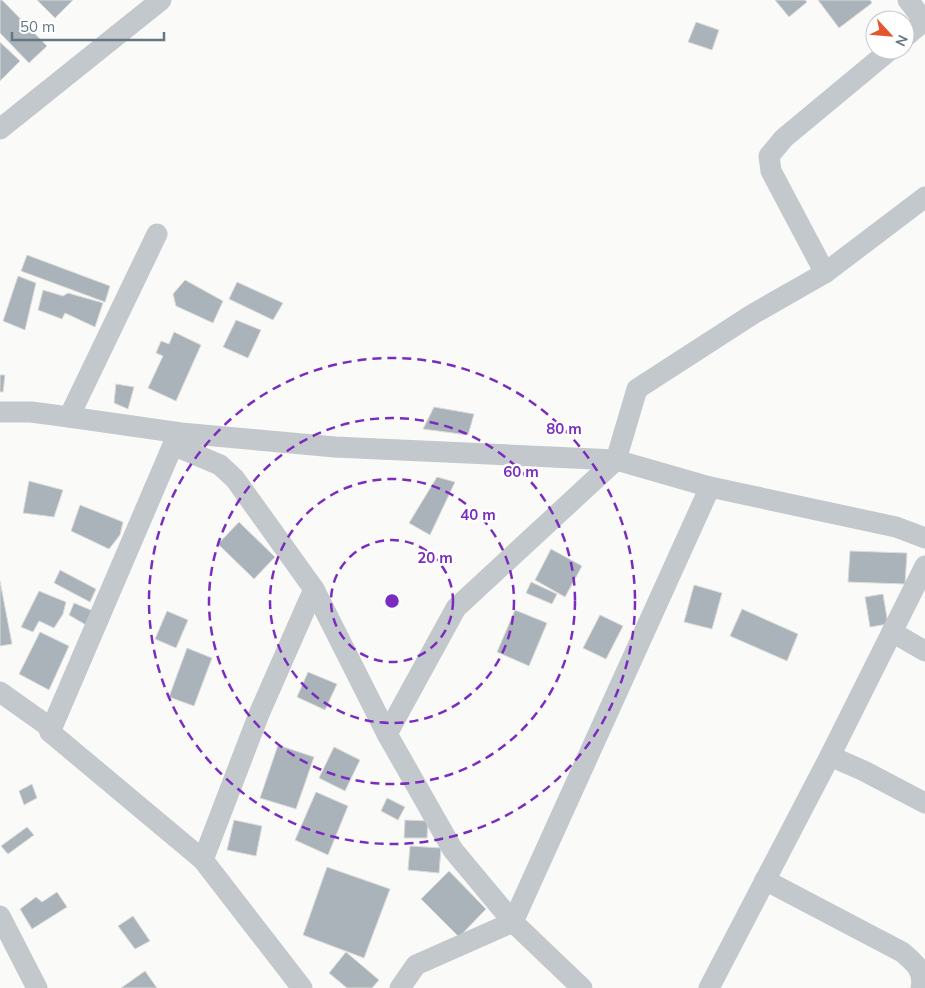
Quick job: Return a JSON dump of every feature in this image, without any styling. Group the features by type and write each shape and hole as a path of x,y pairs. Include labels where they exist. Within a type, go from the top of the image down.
{"street":[{"path":"0,130 161,0"},
{"path":"908,0 925,21 915,29"},
{"path":"825,273 771,171 769,156 784,138 878,60"},
{"path":"387,734 456,608 616,460 637,389 753,314 825,273 925,197"},
{"path":"69,416 157,234"},
{"path":"0,412 31,412 69,416 177,439 616,460 710,487 887,525 925,538"},
{"path":"177,439 220,465 235,479 314,589 387,734 454,850 513,922 582,988"},
{"path":"50,732 177,439"},
{"path":"400,988 416,965 513,922 710,487"},
{"path":"708,988 830,756 925,566"},
{"path":"203,860 259,714 314,589"},
{"path":"892,632 925,651"},
{"path":"0,692 48,726 50,732 203,860 302,988"},
{"path":"830,756 864,771 925,803"},
{"path":"766,880 902,952 917,965 924,981 921,988"},
{"path":"0,916 37,988"}],"building":[{"path":"0,0 47,46 29,63 0,33"},
{"path":"37,0 73,0 55,18"},
{"path":"775,0 805,0 807,2 789,17"},
{"path":"818,0 870,0 872,3 839,28"},
{"path":"696,22 719,30 712,50 688,42"},
{"path":"0,42 20,61 0,81"},
{"path":"27,255 110,286 105,302 21,271"},
{"path":"18,276 36,283 25,330 3,321"},
{"path":"185,280 223,301 213,323 176,306 173,294"},
{"path":"237,282 283,303 273,320 229,299"},
{"path":"43,290 63,296 68,293 103,303 95,327 65,313 62,319 38,310"},
{"path":"236,320 261,330 248,358 223,347"},
{"path":"174,332 201,345 176,401 148,388 163,356 156,353 161,341 169,344"},
{"path":"0,375 5,375 3,392 0,392"},
{"path":"116,384 134,387 128,409 114,403"},
{"path":"434,407 474,414 468,435 423,429"},
{"path":"437,477 455,482 430,535 409,523"},
{"path":"29,481 63,490 54,517 23,513"},
{"path":"80,505 123,522 120,535 109,549 71,531"},
{"path":"239,522 275,557 254,579 218,544"},
{"path":"551,549 582,566 565,597 535,580"},
{"path":"850,551 907,553 905,584 848,582"},
{"path":"60,570 96,589 90,602 54,583"},
{"path":"0,581 12,644 0,646"},
{"path":"531,582 557,594 552,604 526,593"},
{"path":"694,585 722,593 712,629 684,622"},
{"path":"39,591 66,602 63,614 54,628 39,621 33,632 21,627"},
{"path":"883,594 888,624 870,627 865,597"},
{"path":"74,603 93,611 86,625 69,615"},
{"path":"742,609 798,634 787,661 730,636"},
{"path":"515,610 547,623 529,666 497,652"},
{"path":"167,611 188,620 176,648 155,639"},
{"path":"600,615 623,626 606,659 583,648"},
{"path":"40,632 69,646 49,690 19,674"},
{"path":"187,648 212,658 194,706 169,697"},
{"path":"308,672 337,684 325,710 297,697"},
{"path":"278,745 314,757 296,809 260,798"},
{"path":"334,747 360,760 345,791 319,778"},
{"path":"32,784 37,798 24,805 19,791"},
{"path":"316,792 348,806 328,855 295,840"},
{"path":"387,798 405,807 398,820 381,811"},
{"path":"234,820 262,826 256,856 227,850"},
{"path":"405,820 428,821 427,838 404,838"},
{"path":"27,827 34,835 8,854 1,846"},
{"path":"410,846 441,848 439,873 408,870"},
{"path":"327,867 390,889 364,958 303,935"},
{"path":"449,871 486,909 459,937 421,899"},
{"path":"57,892 67,907 32,929 20,909 36,897 42,902"},
{"path":"133,916 150,941 135,949 118,926"},
{"path":"346,952 379,980 372,988 347,988 329,973"},
{"path":"145,971 157,988 121,988"}]}
